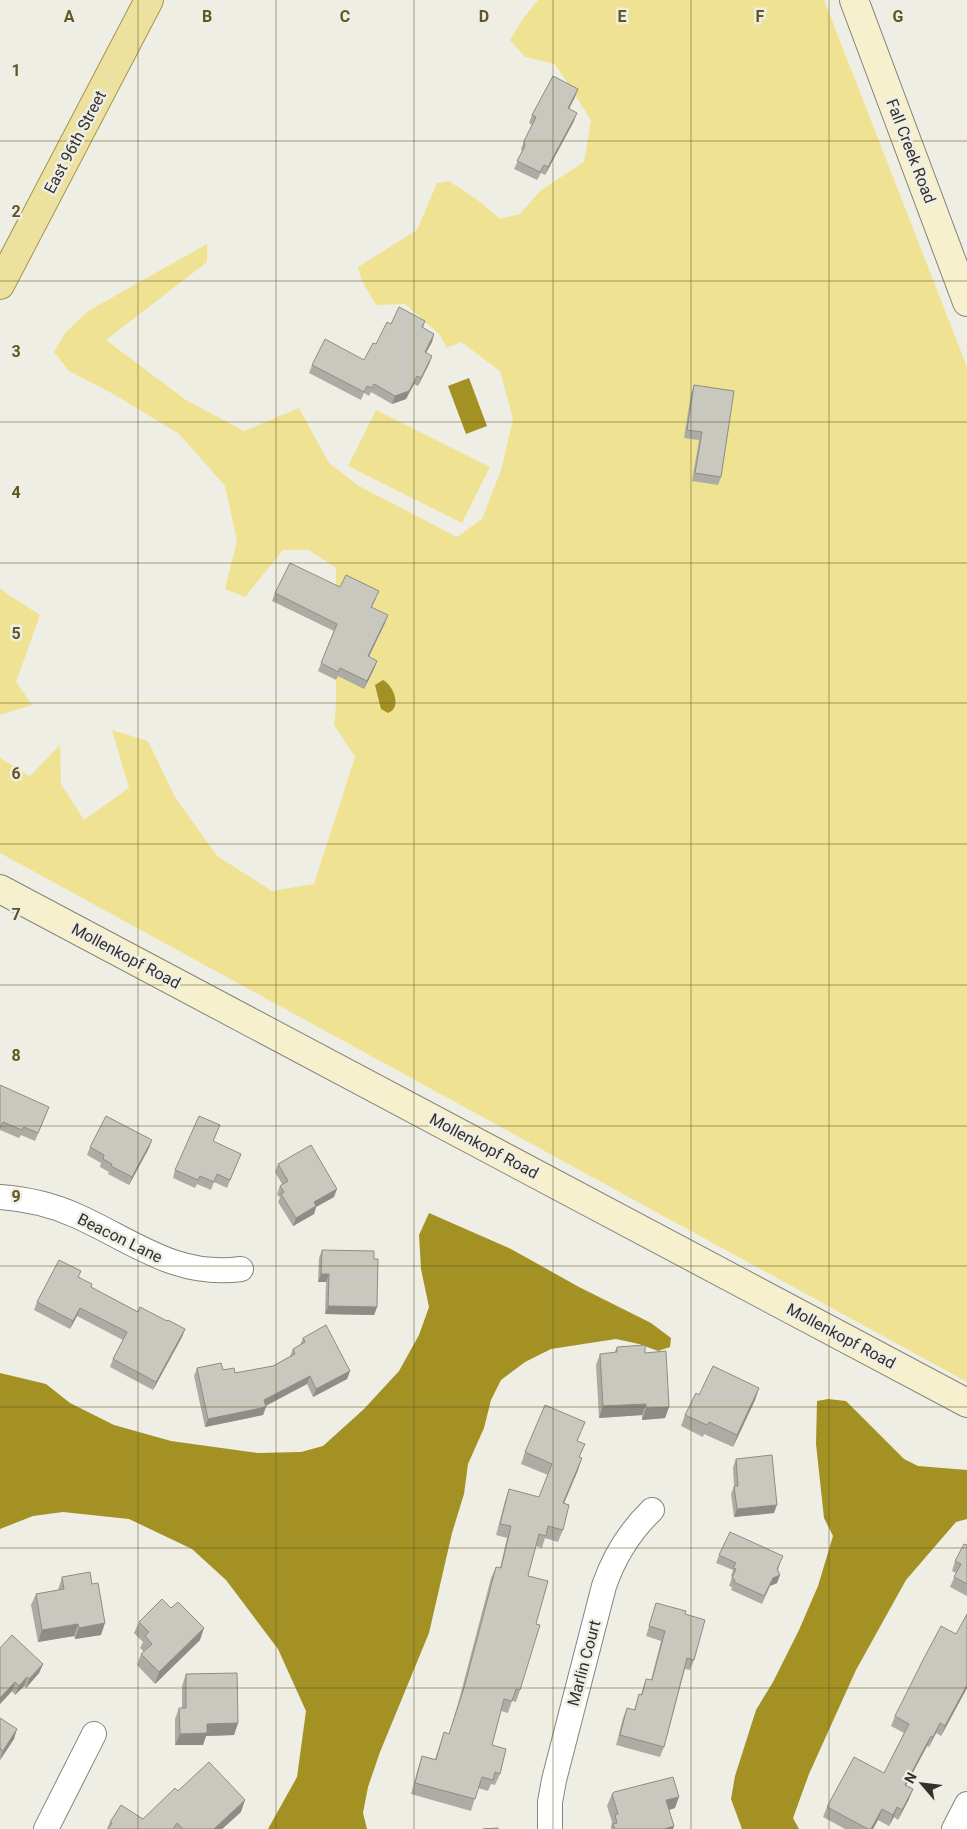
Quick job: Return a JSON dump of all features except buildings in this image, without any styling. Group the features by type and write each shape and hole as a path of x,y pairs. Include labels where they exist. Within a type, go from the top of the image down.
{"main road":[{"name":"East 96th Street","path":"0,285 149,0"}],"street":[{"name":"Fall Creek Road","path":"854,0 967,302"},
{"name":"Mollenkopf Road","path":"0,889 967,1403"},
{"name":"Beacon Lane","path":"0,1197 35,1202 67,1212 166,1261 203,1269 241,1269"},
{"name":"Marlin Court","path":"550,1829 550,1802 554,1780 604,1586 611,1566 624,1543 652,1510"},
{"path":"46,1829 94,1734"},
{"path":"954,1829 967,1804"}],"shaded area":[{"path":"538,0 824,0 967,367 967,1382 0,853 0,758 30,776 60,745 61,784 84,820 129,788 112,730 148,741 175,797 217,856 272,891 314,884 355,757 334,725 336,705 336,568 309,550 283,550 245,597 225,589 237,541 225,486 179,434 117,396 69,371 54,352 65,333 88,311 207,244 207,262 106,340 186,400 244,431 299,408 329,463 359,486 457,537 482,519 501,470 513,419 500,371 461,342 447,348 439,334 405,304 376,305 362,281 358,267 417,230 437,183 449,181 479,201 500,219 520,214 541,190 584,162 591,120 555,64 525,57 510,40 522,20"},
{"path":"469,378 487,426 466,434 448,386"},
{"path":"376,410 490,467 462,523 348,466"},
{"path":"0,589 40,615 16,682 32,705 0,715"},
{"path":"383,680 390,687 395,697 395,707 388,713 381,709 375,685"},
{"path":"429,1213 511,1249 579,1287 651,1323 671,1338 670,1347 658,1351 639,1344 616,1339 551,1349 525,1362 501,1380 491,1400 484,1428 468,1464 464,1494 452,1533 429,1633 380,1752 368,1787 363,1813 367,1829 268,1829 297,1777 306,1711 278,1649 226,1580 192,1549 129,1519 63,1512 33,1516 0,1529 0,1373 46,1384 70,1403 114,1425 171,1441 258,1453 301,1452 323,1446 364,1409 399,1371 419,1335 429,1307 421,1269 419,1235"},
{"path":"828,1399 846,1401 904,1459 918,1466 967,1470 967,1519 956,1522 906,1580 856,1670 809,1774 793,1818 799,1829 742,1829 731,1799 735,1776 756,1710 773,1682 799,1630 818,1586 833,1536 824,1518 816,1444 817,1401"}]}
